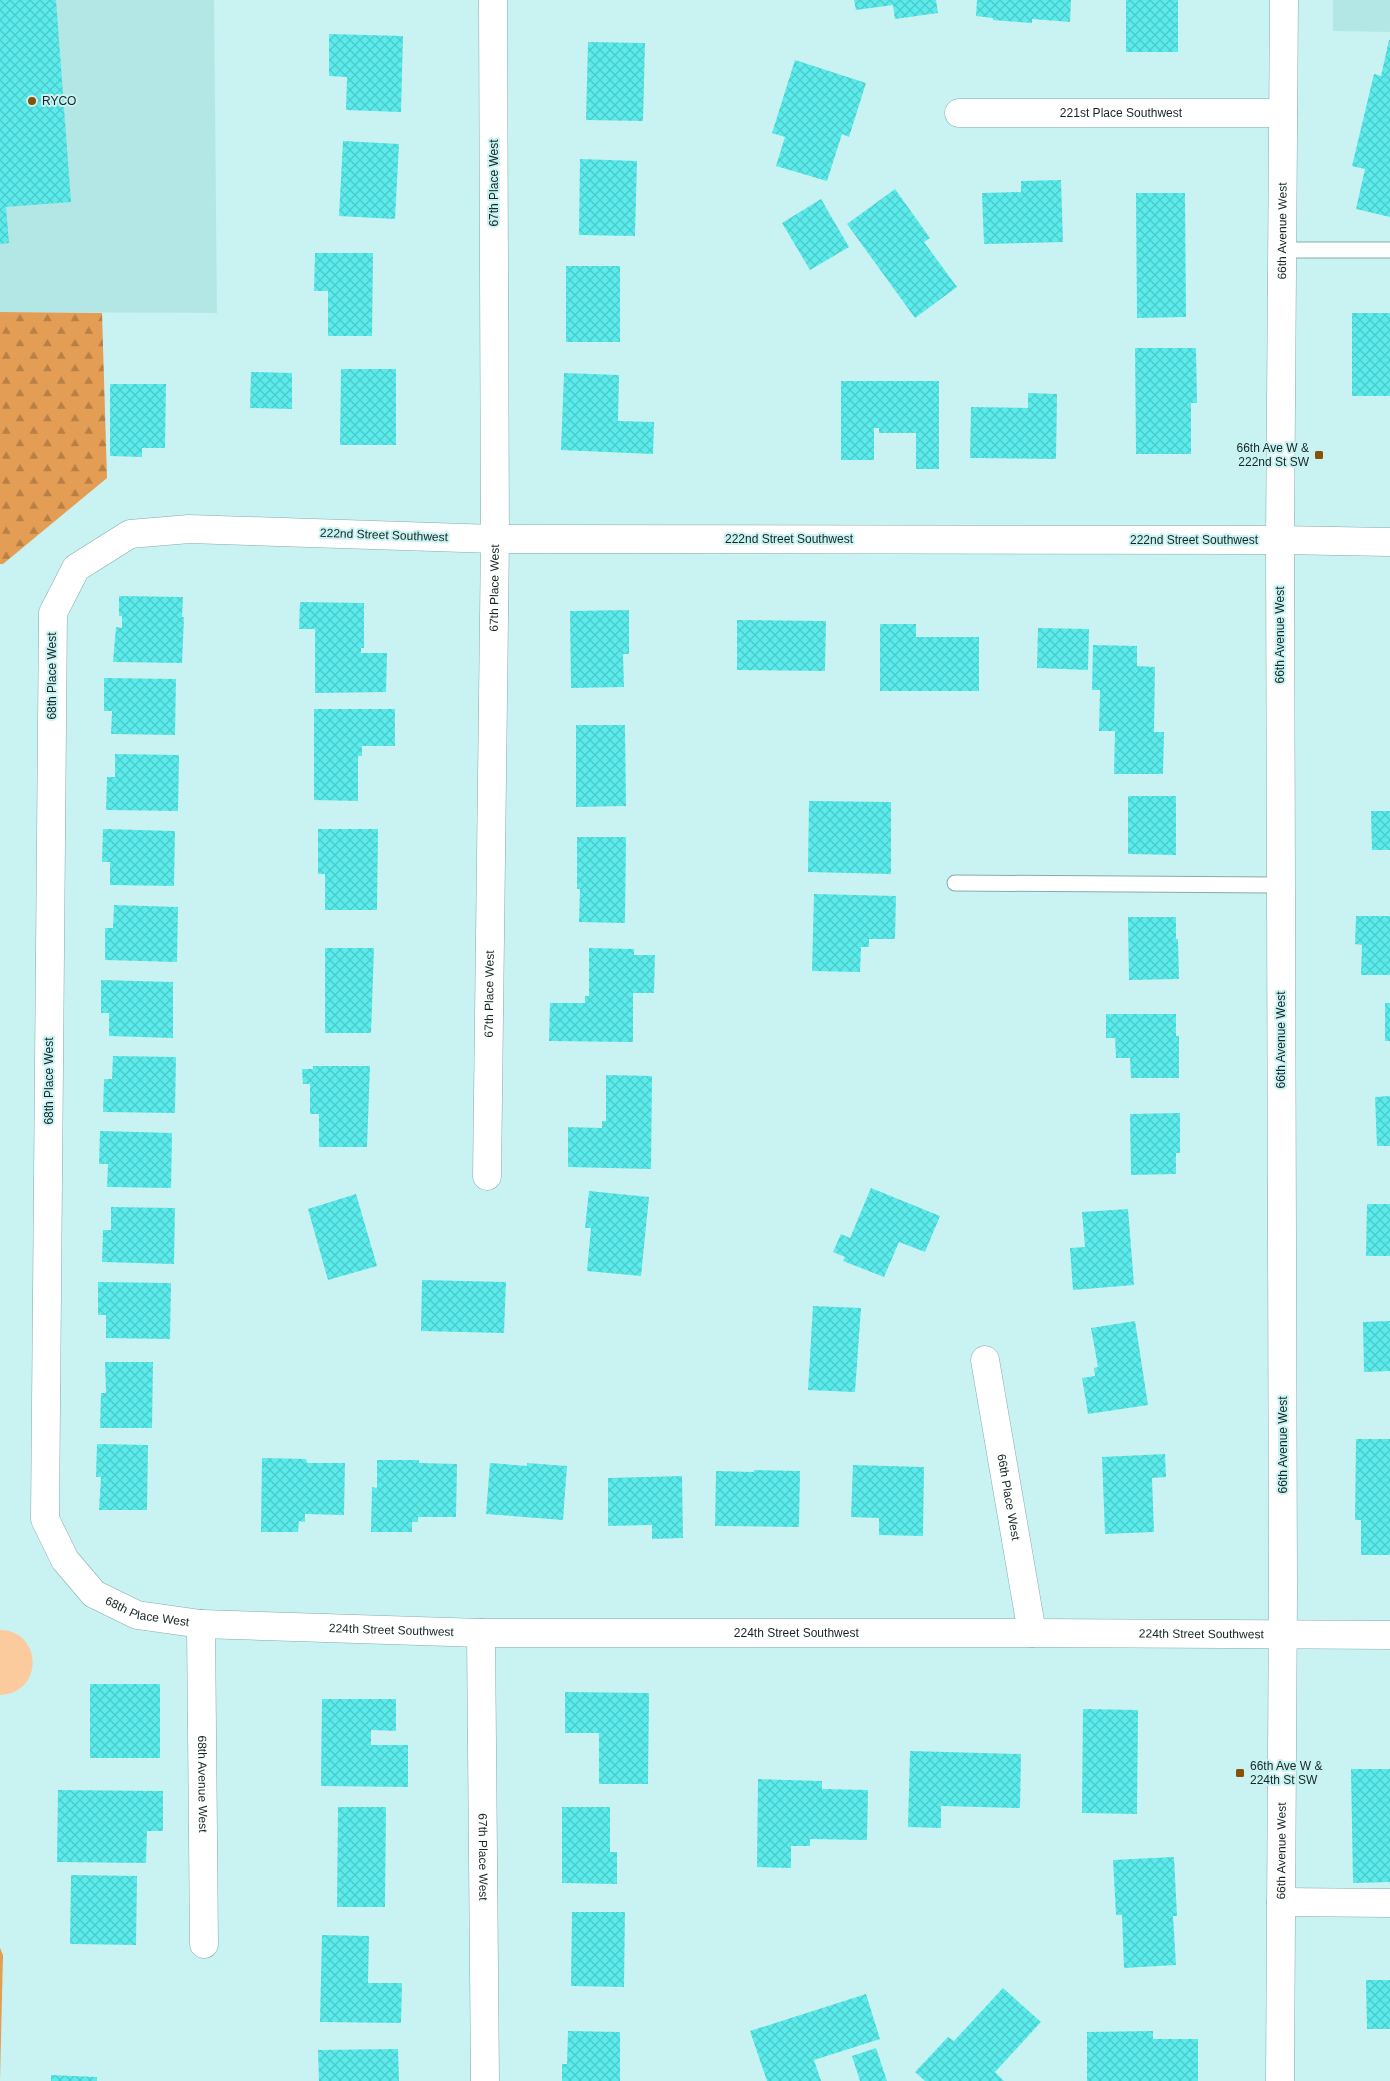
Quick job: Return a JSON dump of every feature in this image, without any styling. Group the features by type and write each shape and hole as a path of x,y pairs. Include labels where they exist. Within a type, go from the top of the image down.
{"street":[{"name":"67th Place West","path":"488,1176 495,539 493,0"},
{"name":"66th Avenue West","path":"1280,2081 1283,1635 1280,540 1284,0"},
{"name":"221st Place Southwest","path":"960,113 1283,113"},
{"name":"222nd Street Southwest","path":"189,529 495,539 1280,540 1390,542"},
{"name":"68th Place West","path":"189,529 130,534 76,568 52,613 45,1519 65,1560 94,1594 137,1616 201,1624"},
{"name":"66th Place West","path":"985,1360 1032,1633"},
{"name":"224th Street Southwest","path":"201,1624 481,1633 1032,1633 1390,1636"},
{"name":"68th Avenue West","path":"201,1624 204,1944"},
{"name":"67th Place West","path":"481,1633 485,2081"},
{"path":"1281,1902 1390,1902"}],"lane":[{"path":"1282,250 1390,250"},
{"path":"955,883 1281,885"}],"shaded area":[{"path":"0,0 214,0 217,313 0,312"},
{"path":"1333,0 1390,0 1390,32 1333,31"},
{"path":"0,1630 14,1633 24,1640 30,1650 33,1662 31,1674 25,1684 15,1692 0,1695"}],"green space":[{"path":"0,312 102,313 107,478 3,564 0,564"},
{"path":"0,1948 3,1955 0,2081"}],"building":[{"name":"RYCO","path":"0,0 56,0 71,202 6,207 9,243 0,244"},
{"path":"854,0 936,0 938,13 895,19 893,5 856,10"},
{"path":"977,0 1071,0 1070,22 1032,19 1032,23 993,20 993,18 976,16"},
{"path":"1126,0 1178,0 1178,52 1126,52"},
{"path":"329,34 403,36 401,112 346,110 347,77 329,76"},
{"path":"1389,40 1390,217 1356,209 1365,169 1352,166 1374,74 1381,76"},
{"path":"588,42 645,43 643,121 586,120"},
{"path":"795,60 866,83 849,137 842,134 827,181 776,166 785,137 772,133"},
{"path":"343,141 399,144 395,219 339,216"},
{"path":"580,159 637,161 635,236 579,235"},
{"path":"1061,180 1063,242 984,244 982,193 1021,192 1021,181"},
{"path":"895,189 930,238 924,242 957,287 915,318 847,224"},
{"path":"1136,193 1185,193 1186,317 1137,318"},
{"path":"821,199 849,247 810,270 782,223"},
{"path":"315,253 373,253 372,336 328,336 328,291 314,291"},
{"path":"566,266 620,266 620,342 566,342"},
{"path":"1352,313 1390,313 1390,396 1352,396"},
{"path":"1135,348 1196,348 1197,403 1191,403 1191,454 1136,454"},
{"path":"341,369 396,369 396,445 340,445"},
{"path":"251,372 292,373 292,409 250,408"},
{"path":"564,373 619,375 618,421 654,422 653,454 561,450"},
{"path":"841,381 939,381 939,469 916,469 916,433 879,433 879,428 874,428 874,460 841,460"},
{"path":"110,384 166,384 165,448 142,448 142,457 110,456"},
{"path":"1028,393 1057,394 1056,459 970,458 971,407 1028,408"},
{"path":"119,596 183,597 182,663 113,662 116,627 122,628 122,616 119,616"},
{"path":"300,602 364,603 364,648 361,648 361,653 387,653 386,692 315,693 315,629 299,629"},
{"path":"629,610 629,654 623,654 624,687 571,688 570,611"},
{"path":"737,620 826,621 825,671 737,670"},
{"path":"880,624 916,624 916,637 979,637 979,691 880,691"},
{"path":"1038,628 1089,629 1088,670 1037,668"},
{"path":"1093,645 1137,646 1137,666 1155,667 1154,732 1164,732 1163,774 1114,774 1115,731 1099,731 1100,690 1092,690"},
{"path":"104,678 176,679 175,735 111,734 112,711 104,711"},
{"path":"314,709 395,709 395,746 362,746 362,756 358,756 358,801 314,800"},
{"path":"576,725 625,725 626,806 576,807"},
{"path":"115,754 179,755 178,811 106,810 107,777 115,777"},
{"path":"1128,796 1176,796 1176,855 1128,854"},
{"path":"809,801 891,802 891,874 808,872"},
{"path":"1371,811 1390,811 1390,850 1372,850"},
{"path":"103,829 175,831 174,886 110,885 110,862 102,862"},
{"path":"318,829 378,829 377,910 325,910 325,874 318,874"},
{"path":"577,837 626,837 625,923 579,922 580,889 577,889"},
{"path":"814,894 896,896 895,939 869,939 869,947 861,947 860,972 812,971"},
{"path":"114,905 178,907 177,962 105,960 105,928 113,928"},
{"path":"1356,916 1390,916 1390,975 1361,975 1362,945 1355,944"},
{"path":"1128,917 1176,917 1179,979 1129,980"},
{"path":"325,948 374,948 371,1033 325,1033"},
{"path":"589,948 634,949 634,955 655,955 654,993 633,993 633,1042 549,1041 550,1003 585,1003 585,996 589,996"},
{"path":"101,980 173,982 173,1038 109,1036 109,1013 101,1013"},
{"path":"1385,1003 1390,1003 1390,1041 1385,1041"},
{"path":"1106,1014 1176,1014 1176,1036 1179,1036 1179,1078 1131,1078 1130,1058 1116,1058 1115,1038 1106,1038"},
{"path":"113,1056 176,1057 175,1113 103,1112 104,1079 112,1079"},
{"path":"313,1066 370,1066 367,1147 319,1147 319,1114 310,1114 310,1084 303,1084 302,1069 313,1069"},
{"path":"606,1075 652,1076 651,1169 568,1167 568,1127 602,1128 602,1121 606,1121"},
{"path":"1390,1096 1390,1146 1377,1146 1375,1097"},
{"path":"1180,1113 1180,1153 1176,1153 1176,1174 1131,1175 1130,1114"},
{"path":"100,1131 172,1133 171,1188 107,1187 108,1164 99,1164"},
{"path":"871,1188 940,1216 925,1252 899,1242 884,1277 843,1261 845,1257 833,1252 841,1234 850,1238"},
{"path":"589,1191 649,1197 641,1276 587,1271 591,1228 585,1228"},
{"path":"356,1194 377,1266 328,1280 308,1209"},
{"path":"1367,1204 1390,1204 1390,1256 1366,1256"},
{"path":"111,1207 175,1208 174,1264 102,1262 103,1230 111,1230"},
{"path":"1128,1209 1134,1285 1073,1290 1070,1248 1085,1247 1082,1212"},
{"path":"422,1280 506,1282 504,1333 421,1331"},
{"path":"98,1282 171,1283 170,1339 106,1338 106,1315 98,1315"},
{"path":"813,1306 861,1308 855,1392 808,1390"},
{"path":"1135,1321 1148,1405 1088,1414 1082,1378 1095,1376 1094,1368 1098,1367 1091,1328"},
{"path":"1390,1321 1390,1371 1364,1372 1363,1322"},
{"path":"105,1362 153,1362 152,1428 100,1428 101,1393 106,1393"},
{"path":"1356,1439 1390,1439 1390,1555 1361,1555 1361,1520 1355,1520"},
{"path":"97,1444 148,1445 147,1510 99,1510 101,1477 96,1477"},
{"path":"1165,1454 1166,1477 1152,1478 1154,1532 1105,1534 1102,1457"},
{"path":"262,1458 306,1459 307,1463 345,1463 344,1515 305,1514 305,1522 299,1521 298,1532 261,1532"},
{"path":"377,1460 419,1460 419,1463 457,1464 456,1517 418,1517 418,1522 412,1522 412,1532 371,1532 372,1487 377,1488"},
{"path":"490,1463 527,1466 527,1463 567,1466 563,1520 486,1514"},
{"path":"853,1465 924,1467 923,1536 879,1535 879,1518 851,1517"},
{"path":"754,1470 800,1471 799,1527 715,1526 716,1471 754,1472"},
{"path":"682,1476 683,1538 652,1539 652,1525 608,1526 608,1478"},
{"path":"90,1684 160,1684 160,1758 90,1758"},
{"path":"565,1692 649,1693 648,1784 599,1784 599,1733 565,1733"},
{"path":"322,1699 396,1699 396,1731 371,1730 371,1745 408,1745 408,1787 321,1786"},
{"path":"1083,1709 1138,1710 1137,1814 1082,1813"},
{"path":"910,1751 1021,1754 1020,1808 941,1806 941,1828 908,1827"},
{"path":"1351,1769 1390,1769 1390,1882 1353,1883"},
{"path":"758,1779 822,1781 822,1789 868,1790 867,1840 810,1839 810,1846 791,1846 791,1868 757,1867"},
{"path":"58,1790 163,1791 163,1831 147,1831 146,1863 57,1862"},
{"path":"338,1807 386,1807 385,1907 337,1907"},
{"path":"562,1807 610,1807 610,1852 617,1852 617,1884 562,1883"},
{"path":"1174,1857 1177,1916 1173,1916 1176,1965 1124,1968 1122,1915 1116,1915 1113,1860"},
{"path":"71,1875 137,1876 136,1945 70,1944"},
{"path":"572,1912 625,1912 624,1987 571,1986"},
{"path":"322,1935 369,1936 368,1983 402,1983 401,2023 320,2022"},
{"path":"1366,1980 1390,1980 1390,2029 1367,2029"},
{"path":"1003,1988 1041,2022 995,2072 1004,2081 925,2081 915,2072 948,2037 954,2041"},
{"path":"866,1994 880,2039 814,2060 821,2081 767,2081 750,2031"},
{"path":"568,2031 620,2032 620,2081 562,2081 562,2064 567,2064"},
{"path":"1153,2031 1153,2039 1198,2039 1198,2081 1087,2081 1087,2032"},
{"path":"876,2048 887,2081 860,2081 852,2056"},
{"path":"398,2049 399,2081 319,2081 318,2050"},
{"path":"51,2075 97,2077 97,2081 51,2081"}],"place":[{"name":"RYCO","path":"32,101"},
{"name":"66th Ave W & 222nd St SW","path":"1319,455"},
{"name":"66th Ave W & 224th St SW","path":"1240,1773"}]}
